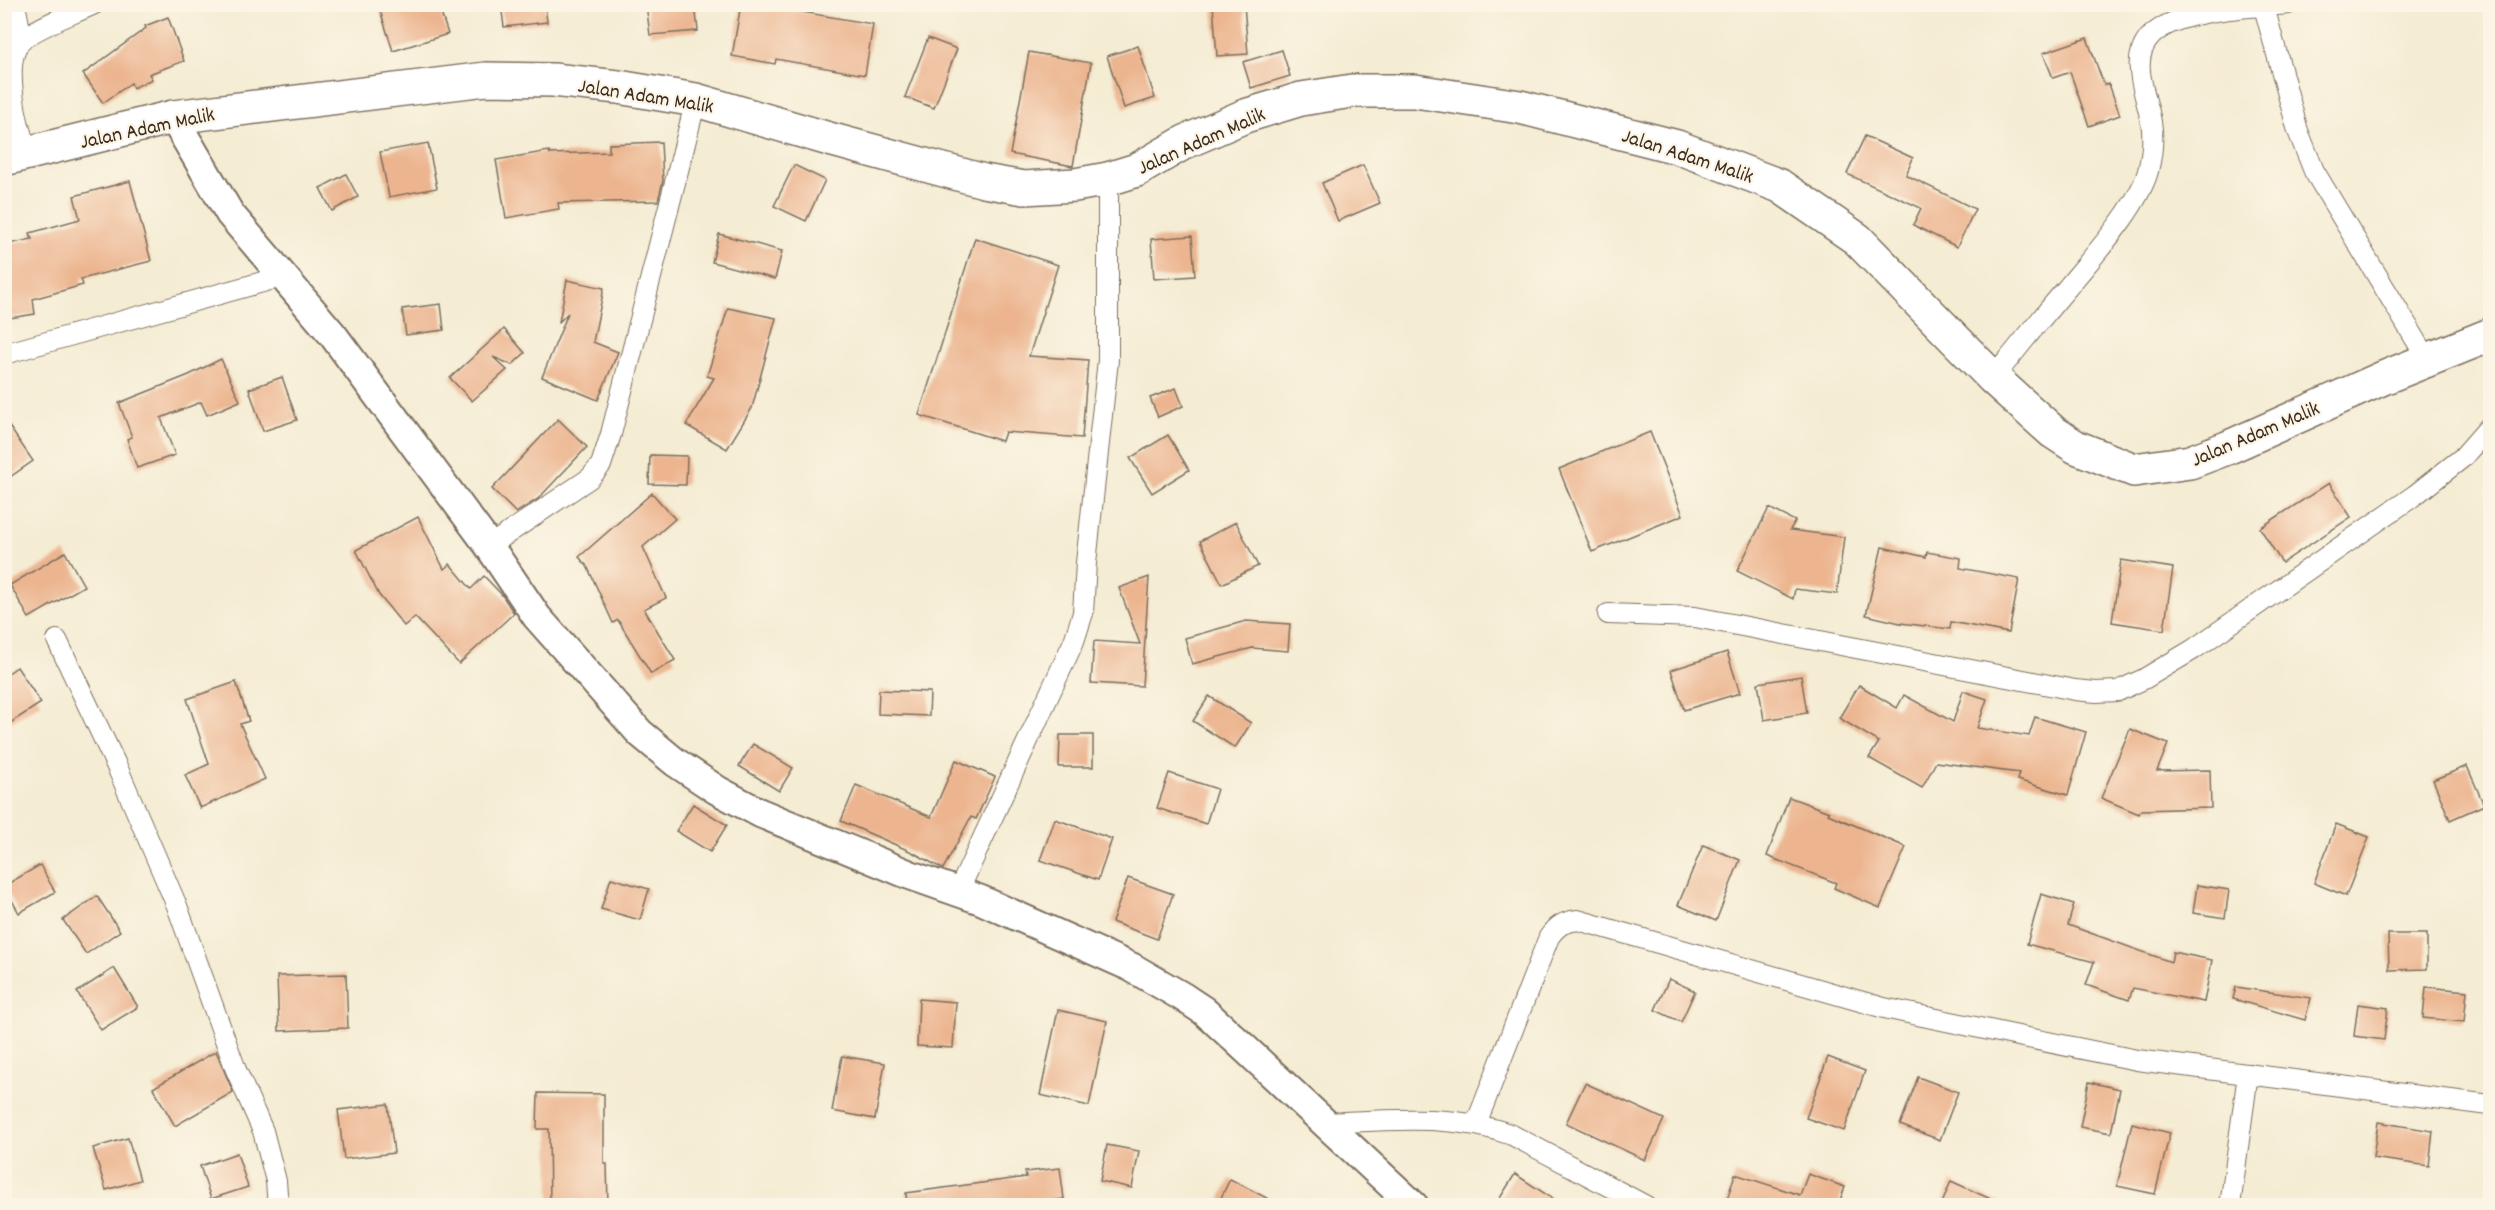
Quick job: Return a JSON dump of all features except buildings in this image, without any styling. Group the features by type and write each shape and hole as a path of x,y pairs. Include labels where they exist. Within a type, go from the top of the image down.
{"highway":[{"name":"Jalan Adam Malik","path":"16,157 173,117 486,79 553,81 618,87 696,99 829,139 994,183 1024,188 1075,185 1108,179 1137,170 1185,142 1245,116 1301,99 1352,91 1415,91 1520,106 1677,147 1780,186 1857,239 1993,378 2053,432 2076,447 2134,470 2190,462 2490,335"}],"main road":[{"path":"173,117 230,214 333,335 489,546 537,617 640,734 675,762 717,790 759,813 832,844 981,900 1131,967 1184,997 1213,1019 1414,1206"}],"street":[{"path":"15,4 21,40"},
{"path":"16,157 10,66 12,52 21,40 94,4"},
{"path":"1993,378 2112,234 2147,174 2153,147 2151,121 2142,90 2140,66 2141,54 2151,36 2168,25 2192,16 2288,4"},
{"path":"2264,7 2298,131 2314,171 2427,360"},
{"path":"489,546 590,478 600,465 614,422 696,99"},
{"path":"958,892 1074,640 1083,613 1086,563 1108,360 1108,179"},
{"path":"4,354 284,276"},
{"path":"1608,614 1695,617 2075,690 2118,691 2144,679 2194,649 2415,495 2462,458 2490,426"},
{"path":"57,640 118,769 177,906 236,1070 263,1131 276,1181 278,1206"},
{"path":"1476,1124 1549,937 1557,926 1578,920 1884,1008 2137,1060 2368,1087 2490,1105"},
{"path":"2230,1206 2248,1074"},
{"path":"1326,1123 1440,1119 1476,1124 1512,1135 1646,1206"}]}
